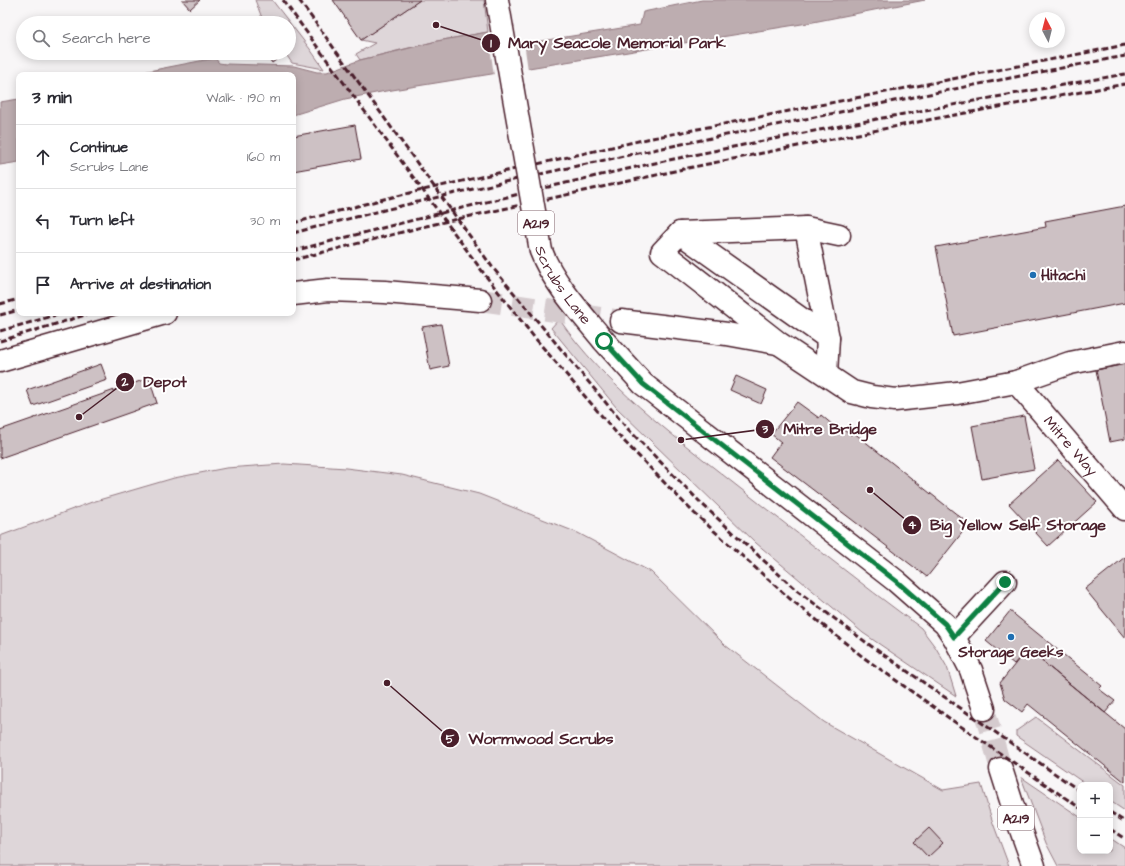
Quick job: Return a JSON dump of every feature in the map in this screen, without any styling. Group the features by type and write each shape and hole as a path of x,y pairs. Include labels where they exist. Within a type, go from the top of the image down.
{"main road":[{"name":"Scrubs Lane","path":"497,0 541,251 545,263 604,341 643,384 896,581 945,624 954,637 971,670 984,709"},
{"path":"806,228 828,338 826,374"},
{"path":"839,235 806,228 680,233 662,252 780,344 852,392 872,397 895,400 957,393 1016,382 1070,362 1125,352"},
{"path":"680,233 828,338"},
{"path":"296,294 328,290 385,292 480,300"},
{"path":"0,361 155,316"},
{"path":"621,321 727,334 780,344"},
{"name":"Mitre Way","path":"1016,382 1123,502"},
{"path":"954,637 1005,582"},
{"name":"A219","path":"1001,769 1034,866"}],"shaded area":[{"path":"255,0 272,0 284,16 261,16"},
{"path":"420,0 484,0 488,32 437,41 360,60 356,54 375,43 361,40"},
{"path":"702,0 925,0 808,23 386,91 345,99 296,114 296,72 143,72 205,60 217,60 219,63 226,64 294,66 317,72 327,72 360,60 437,41 488,32 504,47 640,25 643,12"},
{"path":"296,31 324,69 292,63 290,60 296,60"},
{"path":"16,99 16,162 0,165 0,102"},
{"path":"559,319 577,343 618,387 662,426 826,556 921,628 936,648 947,667 956,696 863,633 756,543 616,407 551,328"},
{"path":"284,464 346,468 402,475 479,494 578,533 651,572 725,645 824,722 943,790 981,784 993,823 1009,866 0,866 0,536 92,502 174,478 226,468"},
{"path":"1036,717 1125,785 1125,811 1113,803 1113,782 1083,782 1016,736 1016,731"},
{"path":"1021,777 1077,815 1077,854 1113,854 1113,840 1125,848 1125,866 1058,866 1046,843"}],"pier":[{"path":"491,31 504,45 524,42 528,70 494,76 488,32"}],"building":[{"path":"182,0 200,0 190,9"},
{"path":"333,0 420,0 361,40"},
{"path":"355,125 361,159 296,170 296,135"},
{"name":"Hitachi","path":"1125,206 1125,303 953,336 936,247 1046,227 1045,221"},
{"path":"441,324 449,366 430,370 422,327"},
{"path":"101,364 107,380 33,406 27,390"},
{"path":"1125,364 1125,439 1110,442 1096,370"},
{"path":"736,376 767,390 761,404 730,390"},
{"path":"149,378 157,403 0,458 0,430"},
{"path":"797,402 819,418 821,415 834,426 836,424 851,435 853,432 969,524 927,577 770,457 781,442 771,434"},
{"path":"1024,416 1034,469 982,479 972,426"},
{"path":"1058,460 1097,502 1048,546 1009,504"},
{"path":"1125,557 1125,638 1085,589"},
{"path":"1010,611 1102,686 1099,689 1115,701 1105,713 1027,649 1014,664 986,641"},
{"path":"1027,649 1125,729 1125,782 1028,704 1022,712 1005,699 1000,683"},
{"path":"929,828 943,843 928,857 914,842"}],"tunnel":[{"path":"480,300 621,321"},
{"path":"984,709 1001,769"}],"railway":[{"path":"283,0 295,16"},
{"path":"299,0 493,268 627,428 703,505 795,589 871,646 1077,789"},
{"path":"296,18 485,275 534,337 619,436 694,513 789,598 863,657 1077,806"},
{"path":"296,222 384,199 647,139 1125,45"},
{"path":"296,232 408,204 582,165 894,101 1125,56"},
{"path":"296,250 561,184 650,164 887,117 1125,74"},
{"path":"296,259 426,226 688,168 933,119 1125,84"},
{"path":"0,304 16,300"},
{"path":"0,315 16,311"},
{"path":"0,331 52,316"},
{"path":"0,341 82,316"},
{"path":"1113,814 1125,822"},
{"path":"1113,831 1125,839"}],"place":[{"name":"Mary Seacole Memorial Park","path":"436,25"},
{"name":"Hitachi","path":"1033,275"},
{"name":"Depot","path":"79,417"},
{"name":"Mitre Bridge","path":"681,440"},
{"name":"Big Yellow Self Storage","path":"870,490"},
{"name":"Storage Geeks","path":"1011,637"},
{"name":"Wormwood Scrubs","path":"387,683"}],"route":[{"path":"604,341 643,384 896,581 945,624 954,637 1005,582"}]}
